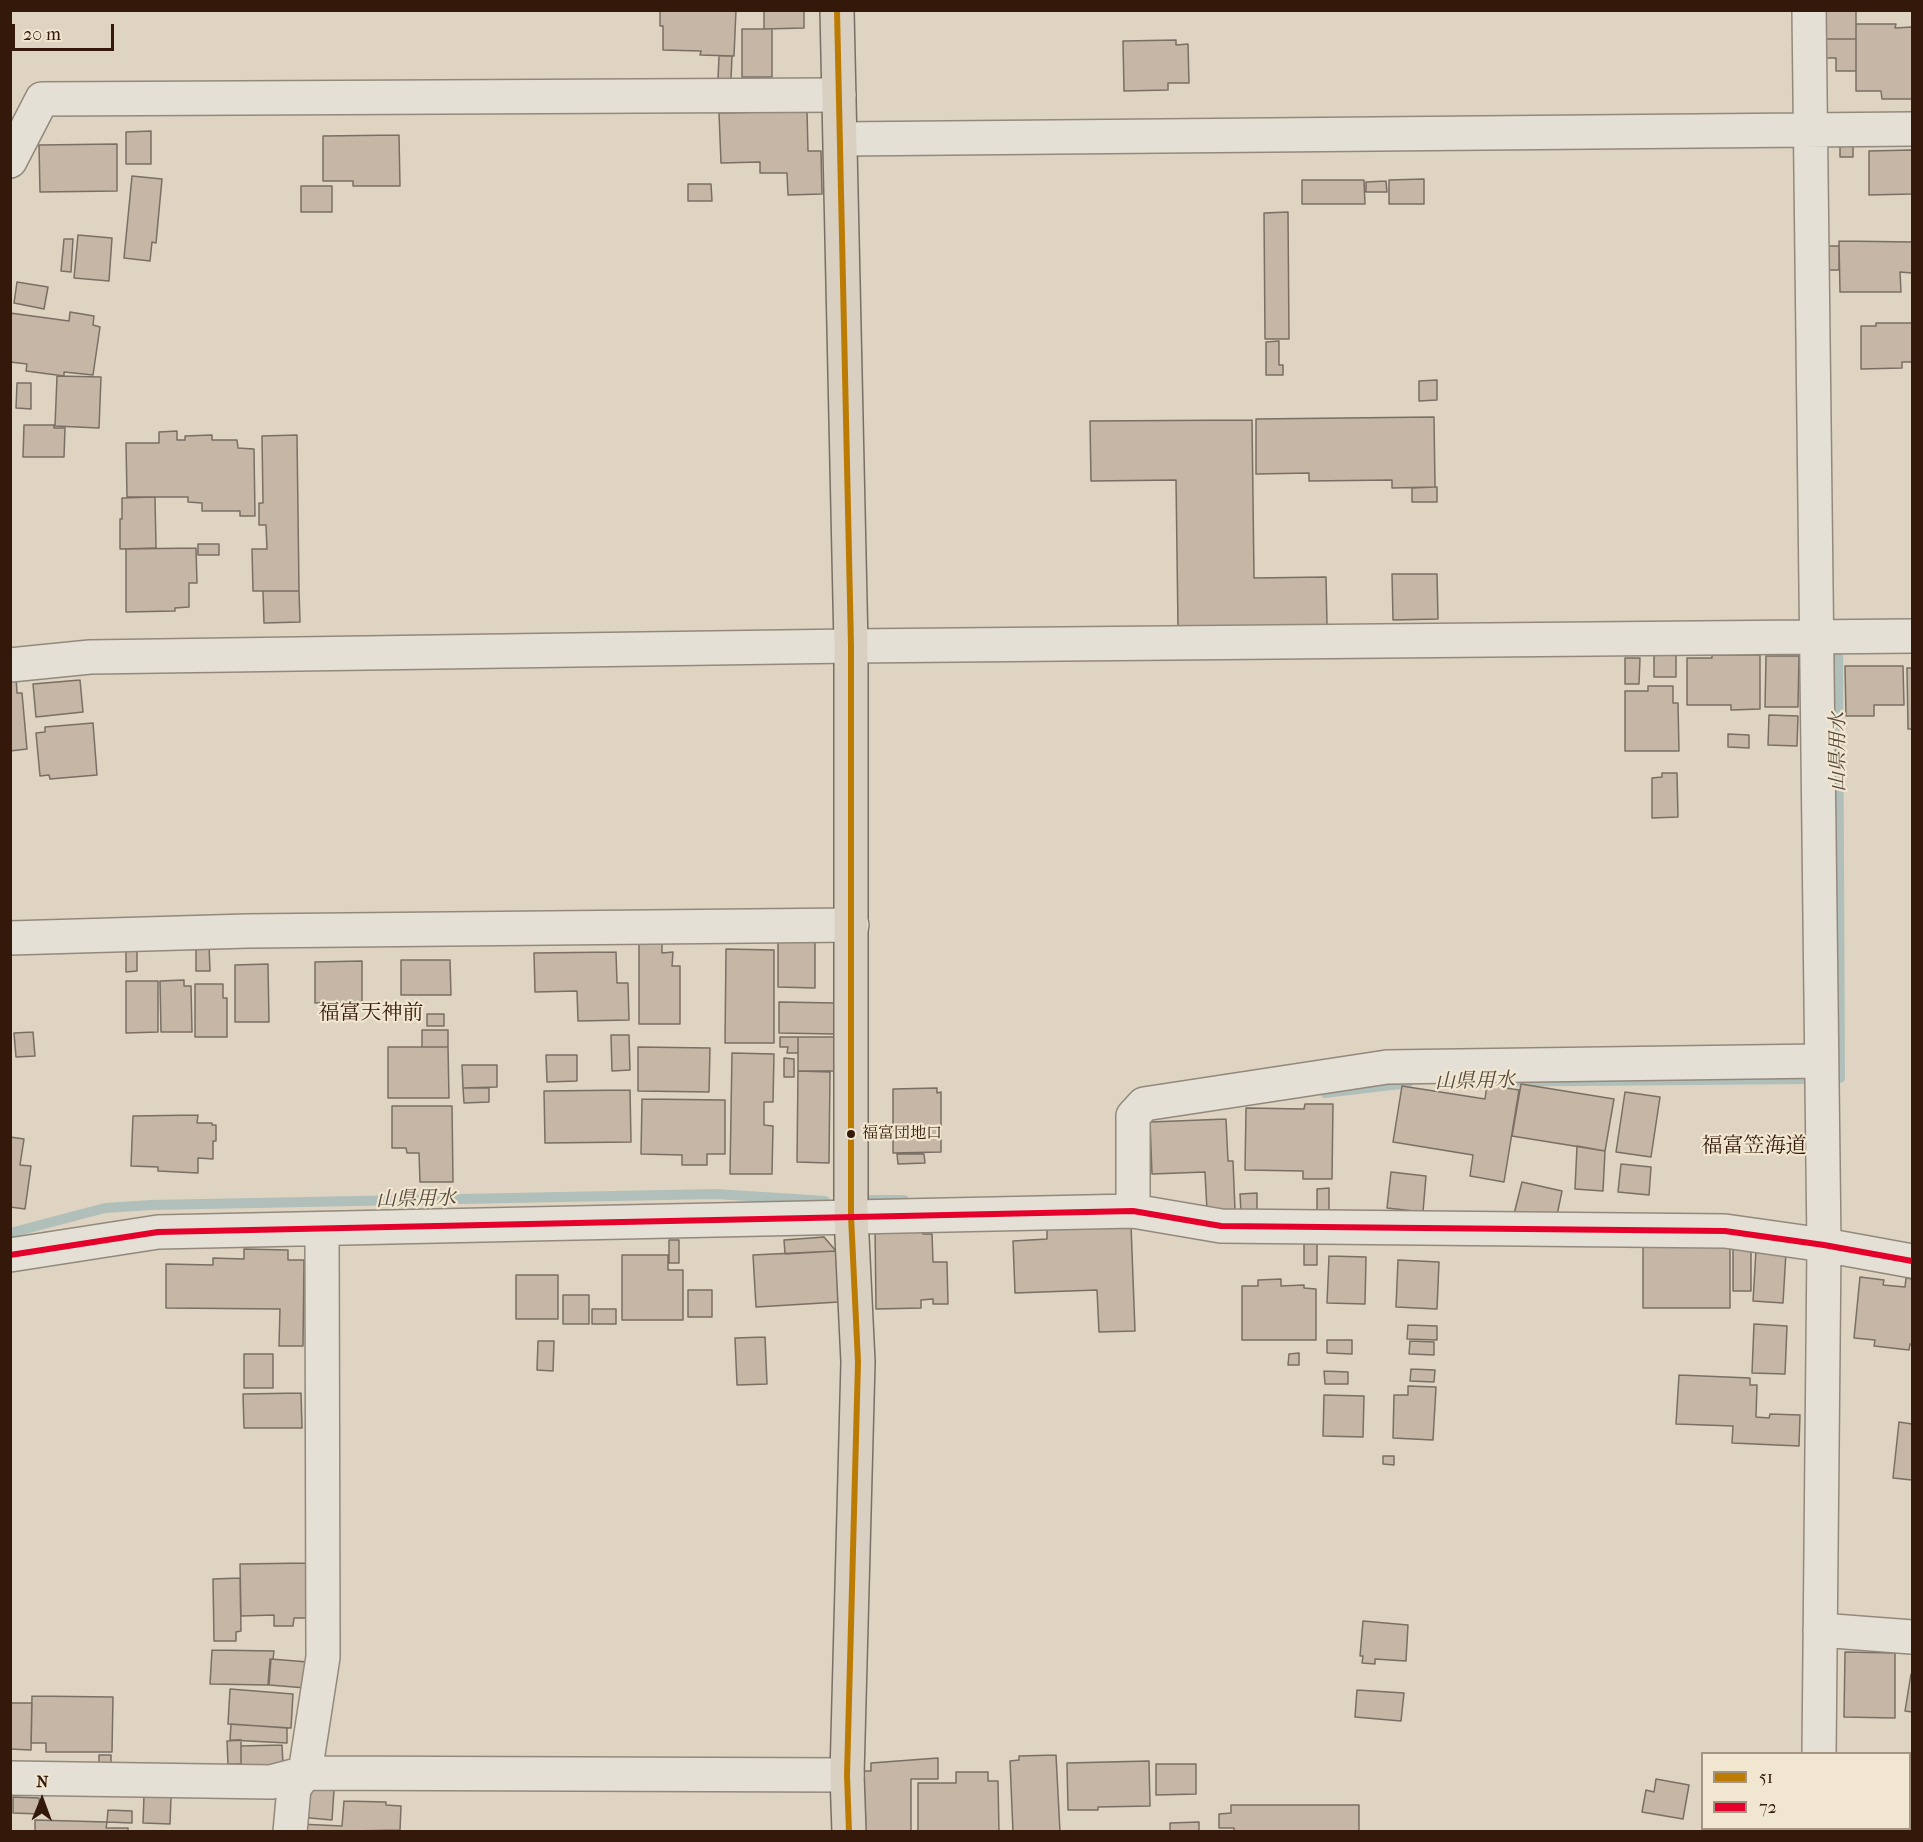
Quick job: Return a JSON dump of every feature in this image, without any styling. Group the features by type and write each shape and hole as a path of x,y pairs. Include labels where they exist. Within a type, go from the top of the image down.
{"main road":[{"path":"837,10 851,646 851,1216 858,1362 847,1775 849,1832"}],"street":[{"path":"1809,10 1824,1245 1819,1752"},
{"path":"10,161 42,99 839,95"},
{"path":"841,140 1912,129"},
{"path":"10,665 90,657 851,646 1912,636"},
{"path":"10,938 247,931 852,925"},
{"path":"1133,1210 1133,1116 1144,1104 1387,1067 1820,1060"},
{"path":"10,1255 158,1232 1133,1210 1221,1226 1725,1231 1824,1245 1912,1261"},
{"path":"290,1832 294,1788 305,1773 322,1658 322,1229"},
{"path":"1820,1630 1912,1637"},
{"path":"10,1778 271,1782 305,1773 847,1775"}],"building":[{"path":"660,10 736,10 734,56 700,55 701,51 663,50"},
{"path":"764,10 804,10 804,28 764,29"},
{"path":"1823,10 1856,10 1856,39 1824,39"},
{"path":"1856,24 1896,24 1895,28 1912,27 1912,99 1882,99 1881,91 1856,91"},
{"path":"742,29 772,29 772,77 742,77"},
{"path":"1825,39 1856,39 1856,71 1836,71 1836,58 1825,58"},
{"path":"1176,40 1176,45 1188,44 1189,83 1168,83 1168,90 1124,91 1123,41"},
{"path":"719,56 732,56 731,79 718,79"},
{"path":"807,111 808,151 821,151 822,194 788,195 787,173 760,173 760,162 721,163 719,113"},
{"path":"151,131 151,164 126,164 126,132"},
{"path":"399,135 400,186 353,186 353,181 323,181 323,136"},
{"path":"117,144 117,191 40,192 39,145"},
{"path":"1840,145 1853,145 1853,157 1840,157"},
{"path":"1912,150 1912,194 1869,195 1869,151"},
{"path":"132,176 162,179 156,243 152,242 150,261 124,258"},
{"path":"1424,179 1424,204 1389,204 1389,180"},
{"path":"1302,180 1364,180 1365,204 1302,204"},
{"path":"1386,181 1387,192 1366,192 1366,182"},
{"path":"688,184 711,184 712,201 688,201"},
{"path":"301,186 332,186 332,212 301,212"},
{"path":"1288,212 1289,339 1265,339 1264,213"},
{"path":"78,235 112,238 109,281 74,278"},
{"path":"64,239 73,239 71,272 61,271"},
{"path":"1839,241 1912,242 1912,273 1900,272 1901,292 1840,292"},
{"path":"1827,246 1839,246 1839,270 1827,270"},
{"path":"17,282 48,287 44,309 14,303"},
{"path":"70,312 94,316 93,325 100,327 93,375 64,372 64,376 26,371 27,364 10,362 10,313 69,321"},
{"path":"1876,323 1912,323 1912,362 1902,362 1902,368 1861,369 1861,326 1876,326"},
{"path":"1279,341 1279,365 1283,365 1283,375 1266,375 1266,342"},
{"path":"57,376 101,377 99,428 55,426"},
{"path":"1437,380 1437,400 1419,401 1419,381"},
{"path":"17,383 31,383 31,409 16,408"},
{"path":"1434,417 1435,487 1392,488 1392,480 1309,481 1309,473 1256,474 1256,419"},
{"path":"1252,420 1254,578 1326,577 1327,625 1178,627 1176,480 1091,481 1090,421"},
{"path":"24,425 54,425 54,428 65,428 64,457 23,457"},
{"path":"177,431 177,440 185,440 185,436 212,435 212,440 237,440 238,448 254,449 255,516 240,516 240,511 202,511 202,503 188,502 188,497 127,497 126,443 159,443 159,432"},
{"path":"297,435 299,591 253,591 252,549 267,549 266,525 259,525 259,503 263,503 262,436"},
{"path":"1437,487 1437,502 1412,502 1412,488"},
{"path":"155,497 156,548 120,549 122,498"},
{"path":"198,544 219,544 219,555 198,555"},
{"path":"196,548 197,583 189,583 189,607 175,608 175,611 126,612 126,549"},
{"path":"1392,574 1437,574 1438,619 1393,620"},
{"path":"263,591 299,591 300,622 264,623"},
{"path":"1654,653 1676,653 1676,677 1654,677"},
{"path":"1712,655 1760,655 1760,709 1731,710 1731,705 1687,705 1687,658 1712,658"},
{"path":"1766,656 1799,656 1798,707 1765,707"},
{"path":"1625,658 1640,658 1639,684 1625,684"},
{"path":"1845,666 1903,666 1904,705 1874,705 1874,716 1846,716"},
{"path":"1907,668 1912,668 1912,729 1908,729"},
{"path":"10,676 16,676 17,693 22,693 27,749 10,751"},
{"path":"80,680 83,712 36,717 33,684"},
{"path":"1648,686 1673,686 1673,703 1678,703 1679,751 1625,751 1625,691 1648,691"},
{"path":"1769,715 1798,716 1797,746 1768,745"},
{"path":"93,723 97,775 50,779 49,775 40,776 36,733 45,732 45,727"},
{"path":"1728,734 1749,735 1749,748 1728,747"},
{"path":"1662,773 1677,773 1678,817 1652,818 1652,778 1662,777"},
{"path":"639,940 662,940 662,953 673,952 672,966 680,966 680,1024 639,1024"},
{"path":"778,940 815,940 815,988 778,987"},
{"path":"209,945 210,971 196,971 196,946"},
{"path":"137,946 137,971 126,972 126,947"},
{"path":"726,949 774,950 774,1043 725,1043"},
{"path":"616,952 617,983 628,983 629,1020 578,1021 577,991 535,992 534,953"},
{"path":"401,960 450,960 451,995 401,995"},
{"path":"362,961 362,1002 315,1003 315,962"},
{"path":"268,964 269,1022 235,1022 235,965"},
{"path":"184,980 184,986 191,986 192,1032 161,1032 160,981"},
{"path":"126,981 158,981 158,1032 126,1033"},
{"path":"195,984 223,984 223,998 227,998 227,1037 195,1037"},
{"path":"779,1002 835,1003 835,1034 779,1033"},
{"path":"427,1014 444,1014 444,1026 427,1026"},
{"path":"422,1030 448,1030 448,1047 422,1047"},
{"path":"33,1032 35,1056 16,1057 14,1033"},
{"path":"611,1035 629,1035 630,1070 612,1071"},
{"path":"780,1037 798,1037 798,1053 787,1053 788,1047 780,1047"},
{"path":"798,1037 834,1037 834,1071 798,1071"},
{"path":"388,1047 448,1047 449,1098 388,1098"},
{"path":"638,1047 710,1048 709,1092 638,1091"},
{"path":"732,1053 774,1054 773,1102 764,1102 764,1125 773,1126 772,1174 730,1174"},
{"path":"546,1055 577,1055 577,1081 547,1082"},
{"path":"784,1058 794,1059 794,1077 784,1077"},
{"path":"462,1065 497,1065 497,1087 463,1088"},
{"path":"798,1071 830,1072 829,1163 797,1162"},
{"path":"1521,1084 1614,1099 1605,1151 1512,1136"},
{"path":"1487,1085 1519,1090 1504,1182 1470,1176 1473,1155 1393,1142 1402,1086 1485,1099"},
{"path":"463,1088 489,1088 489,1102 464,1103"},
{"path":"937,1088 937,1093 941,1092 941,1152 893,1153 893,1089"},
{"path":"630,1090 631,1142 545,1143 544,1091"},
{"path":"1625,1092 1660,1097 1651,1157 1616,1152"},
{"path":"642,1099 725,1100 725,1154 707,1154 707,1165 682,1165 682,1155 641,1154"},
{"path":"1305,1104 1333,1104 1332,1179 1303,1179 1303,1171 1245,1170 1246,1108 1304,1109"},
{"path":"392,1106 452,1106 453,1182 420,1182 419,1153 407,1153 406,1148 392,1148"},
{"path":"198,1115 197,1123 216,1125 216,1141 213,1141 213,1159 198,1158 198,1173 158,1171 158,1167 131,1166 133,1116"},
{"path":"1226,1119 1228,1161 1233,1161 1235,1210 1207,1211 1205,1172 1152,1174 1150,1122"},
{"path":"10,1137 24,1139 20,1165 31,1166 25,1209 10,1207"},
{"path":"1577,1146 1605,1151 1603,1191 1575,1189"},
{"path":"897,1154 924,1154 925,1163 898,1164"},
{"path":"1621,1164 1651,1167 1649,1195 1618,1192"},
{"path":"1391,1172 1426,1176 1423,1212 1387,1208"},
{"path":"1522,1182 1562,1191 1557,1215 1514,1214"},
{"path":"1329,1188 1329,1213 1317,1214 1317,1189"},
{"path":"1257,1193 1257,1212 1241,1213 1240,1194"},
{"path":"1047,1225 1131,1225 1135,1331 1099,1332 1097,1290 1015,1293 1013,1241 1047,1239"},
{"path":"875,1226 923,1230 923,1234 932,1234 933,1262 947,1262 948,1304 933,1304 933,1299 921,1300 921,1308 876,1309"},
{"path":"824,1237 836,1251 785,1254 784,1240"},
{"path":"669,1240 679,1240 679,1263 669,1263"},
{"path":"1304,1244 1317,1244 1317,1265 1304,1265"},
{"path":"1733,1245 1751,1245 1751,1291 1733,1291"},
{"path":"1643,1246 1730,1246 1730,1308 1643,1308"},
{"path":"244,1249 288,1250 288,1260 304,1260 303,1346 279,1346 280,1309 166,1308 166,1264 213,1265 213,1258 244,1259"},
{"path":"1756,1250 1786,1252 1783,1303 1753,1301"},
{"path":"836,1251 839,1302 756,1307 753,1255"},
{"path":"622,1255 668,1255 668,1270 683,1270 683,1320 622,1320"},
{"path":"1329,1256 1366,1257 1365,1304 1327,1303"},
{"path":"1398,1260 1439,1262 1437,1309 1396,1307"},
{"path":"516,1275 558,1275 558,1319 516,1319"},
{"path":"1860,1277 1884,1280 1883,1285 1905,1287 1906,1278 1912,1279 1912,1344 1909,1350 1874,1346 1875,1340 1854,1338"},
{"path":"1281,1279 1281,1286 1304,1285 1304,1288 1316,1289 1316,1340 1242,1340 1242,1286 1258,1286 1258,1280"},
{"path":"688,1290 712,1290 712,1317 688,1317"},
{"path":"563,1295 589,1295 589,1324 563,1324"},
{"path":"592,1309 616,1309 616,1324 592,1324"},
{"path":"1754,1324 1787,1326 1785,1374 1752,1373"},
{"path":"1408,1325 1437,1326 1437,1340 1407,1339"},
{"path":"765,1337 767,1384 737,1385 735,1338"},
{"path":"1327,1340 1352,1340 1352,1354 1327,1353"},
{"path":"538,1341 554,1341 553,1371 537,1370"},
{"path":"1410,1341 1434,1342 1434,1355 1409,1354"},
{"path":"1299,1353 1299,1365 1288,1365 1289,1354"},
{"path":"244,1354 273,1354 273,1388 244,1388"},
{"path":"1411,1369 1435,1370 1434,1382 1410,1381"},
{"path":"1324,1371 1348,1372 1348,1384 1325,1384"},
{"path":"1679,1375 1750,1378 1750,1385 1757,1385 1756,1417 1769,1418 1770,1414 1800,1415 1799,1446 1732,1443 1733,1426 1676,1424"},
{"path":"1408,1386 1436,1387 1433,1440 1393,1438 1394,1395 1408,1395"},
{"path":"301,1393 302,1428 244,1428 243,1394"},
{"path":"1324,1395 1364,1396 1363,1437 1323,1436"},
{"path":"1899,1422 1912,1424 1912,1480 1893,1478"},
{"path":"1383,1456 1394,1456 1394,1465 1383,1464"},
{"path":"309,1563 310,1618 294,1618 293,1626 274,1626 274,1615 241,1616 240,1564"},
{"path":"240,1578 241,1631 236,1632 236,1641 214,1641 213,1579"},
{"path":"1363,1621 1408,1625 1406,1661 1375,1659 1375,1664 1362,1663 1363,1656 1360,1656"},
{"path":"212,1650 274,1651 273,1659 270,1659 268,1685 210,1684"},
{"path":"1845,1652 1895,1653 1895,1718 1844,1717"},
{"path":"271,1659 308,1662 306,1688 269,1685"},
{"path":"1912,1675 1912,1712 1905,1711"},
{"path":"230,1689 293,1694 291,1728 228,1724"},
{"path":"1357,1690 1404,1693 1401,1721 1355,1717"},
{"path":"32,1696 113,1697 112,1752 46,1752 46,1743 31,1743"},
{"path":"10,1703 32,1703 31,1750 10,1749"},
{"path":"231,1724 287,1728 287,1743 230,1740"},
{"path":"241,1740 241,1764 228,1764 227,1741"},
{"path":"282,1745 283,1765 241,1765 241,1746"},
{"path":"99,1755 111,1755 111,1769 99,1770"},
{"path":"1056,1755 1060,1832 1013,1832 1010,1761 1019,1760 1019,1756"},
{"path":"938,1758 938,1779 911,1779 911,1832 865,1832 864,1771 871,1771 871,1763"},
{"path":"1149,1761 1150,1806 1068,1810 1067,1763"},
{"path":"1156,1764 1196,1764 1196,1794 1156,1795"},
{"path":"956,1772 988,1772 988,1781 998,1781 999,1832 918,1832 918,1783 956,1783"},
{"path":"1656,1779 1689,1785 1683,1819 1642,1812 1646,1790 1654,1792"},
{"path":"1912,1781 1912,1832 1856,1832 1856,1830 1911,1830"},
{"path":"301,1787 334,1790 332,1820 299,1817"},
{"path":"144,1796 171,1797 170,1824 143,1823"},
{"path":"13,1797 39,1798 40,1814 13,1813"},
{"path":"344,1801 386,1802 386,1805 401,1806 400,1830 299,1832 299,1824 342,1826"},
{"path":"1231,1805 1359,1805 1359,1832 1234,1832 1234,1828 1219,1828 1219,1814 1231,1813"},
{"path":"108,1810 132,1811 132,1823 107,1822"},
{"path":"35,1820 107,1822 106,1828 128,1828 128,1832 35,1832"},
{"path":"1199,1822 1199,1832 1170,1832 1170,1823"}],"waterway":[{"name":"山県用水","path":"1838,641 1840,1078"},
{"name":"山県用水","path":"1466,1082 1810,1079"},
{"name":"山県用水","path":"1325,1093 1408,1083"},
{"name":"山県用水","path":"10,1233 105,1208 151,1205 716,1194 825,1201"},
{"name":"山県用水","path":"857,1200 904,1200"}],"transit line":[{"name":"51","path":"837,10 851,646 851,1216 858,1362 847,1775 849,1832"},
{"name":"72","path":"10,1255 158,1232 1133,1211 1221,1226 1725,1231 1824,1245 1912,1261"}],"place":[{"name":"福富団地口","path":"851,1134"}],"district":[{"name":"福富天神前","path":"371,1014"},
{"name":"福富笠海道","path":"1754,1147"}]}
